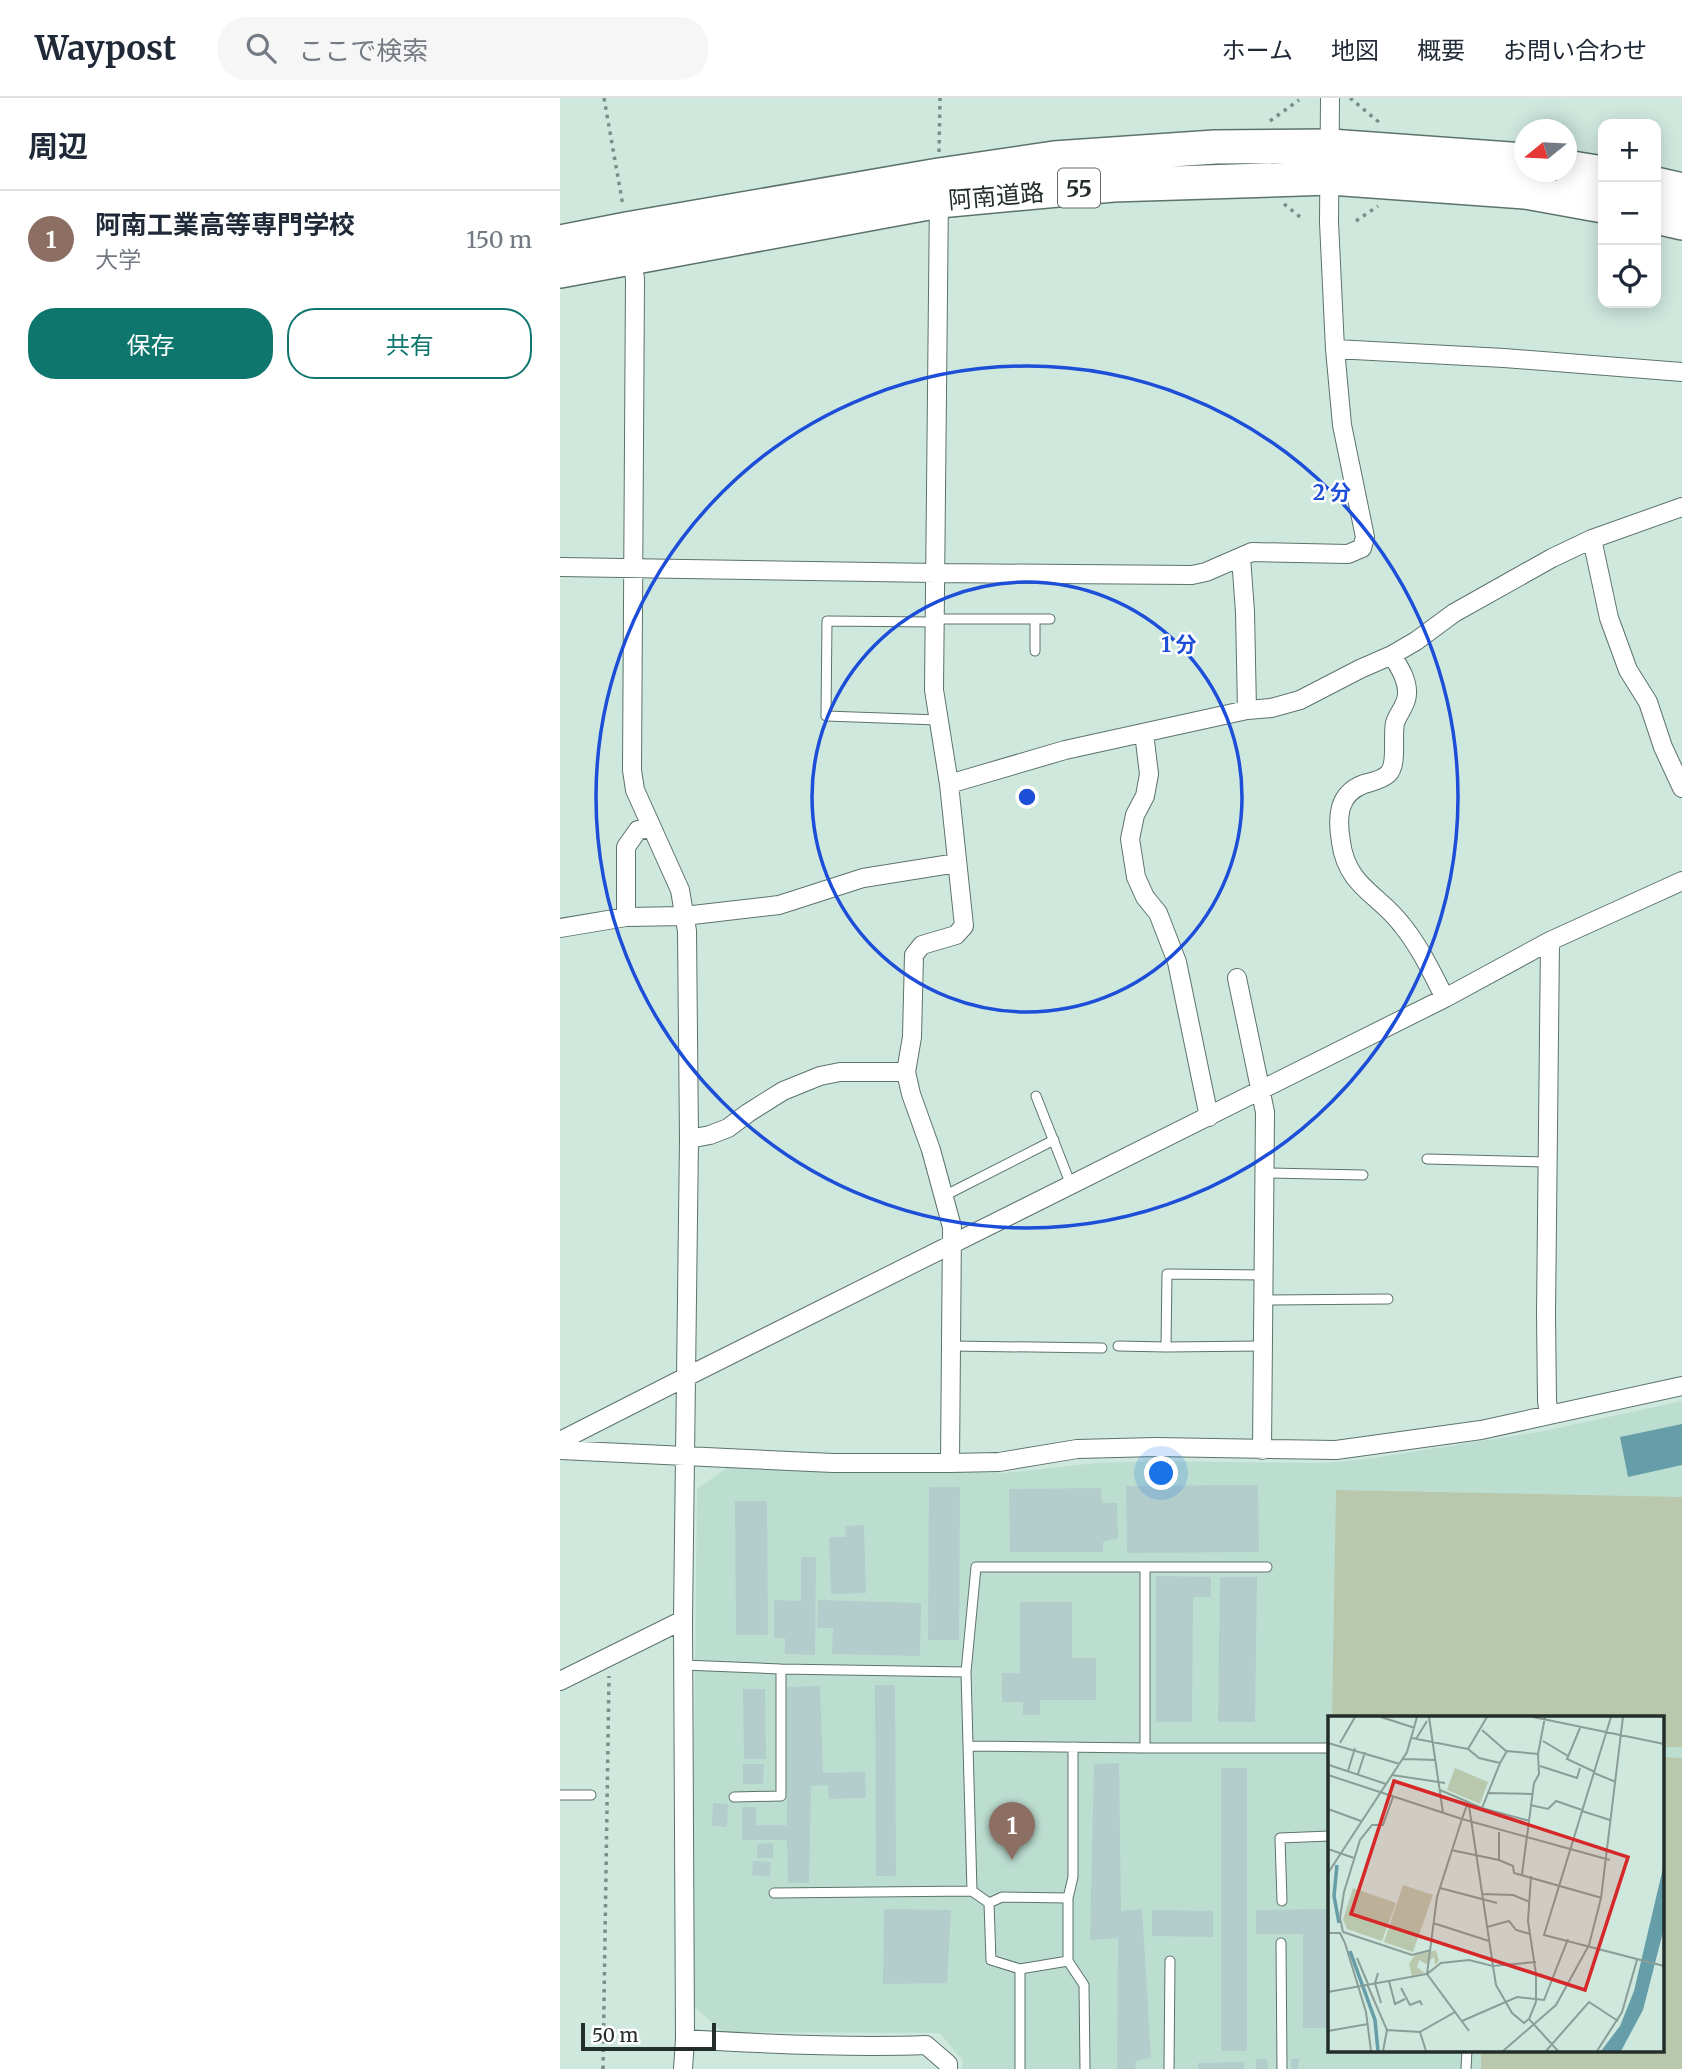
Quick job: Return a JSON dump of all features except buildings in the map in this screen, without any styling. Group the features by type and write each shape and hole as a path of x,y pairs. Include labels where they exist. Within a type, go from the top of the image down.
{"highway":[{"name":"阿南道路","path":"560,242 630,243 939,188 1067,157 1215,146 1598,205"},
{"name":"阿南道路","path":"1330,162 1514,160"},
{"path":"1577,169 1598,172"},
{"path":"1661,185 1682,190"},
{"path":"1661,218 1682,223"},
{"name":"阿南道路","path":"560,271 630,243"}],"street":[{"path":"560,567 1192,575 1206,572 1252,552 1348,554 1362,548 1365,537 1342,425 1335,349 1329,222 1330,98"},
{"path":"939,188 934,690 949,784 964,926 956,934 922,945 914,955 912,1037 906,1072 952,1227 950,1463"},
{"path":"630,243 635,279 632,770 635,790 680,890 687,931 689,1139 683,1620 683,2069"},
{"path":"1335,349 1504,358 1682,372"},
{"path":"949,784 1065,750 1300,700 1392,655 1454,613 1552,558 1592,539 1682,508"},
{"path":"1592,539 1609,618 1628,670 1648,702 1663,747 1682,788"},
{"path":"1241,558 1247,710"},
{"path":"1392,655 1405,677 1408,693 1395,723 1394,767 1387,776 1355,787 1343,799 1339,813 1341,843 1353,877 1402,923 1424,957 1445,998"},
{"path":"1144,733 1149,774 1145,796 1135,815 1130,839 1136,877 1145,897 1158,913 1177,962 1209,1117"},
{"path":"626,917 626,847 638,830 652,828"},
{"path":"560,928 626,917 684,916 779,905 863,878 957,863"},
{"path":"560,1441 1445,998 1550,941 1682,881"},
{"path":"1549,1415 1546,1338 1550,941"},
{"path":"1237,978 1265,1112 1262,1450"},
{"path":"689,1139 728,1128 783,1091 820,1076 839,1072 906,1072"},
{"path":"560,1450 834,1463 950,1463 999,1462 1077,1449 1155,1447 1336,1450 1481,1430 1682,1386"},
{"path":"560,1681 683,1620"},
{"path":"685,2039 761,2043 926,2045 948,2064 948,2069"}],"lane":[{"path":"1035,619 1035,651"},
{"path":"938,720 826,716 827,621 1049,619"},
{"path":"1036,1096 1071,1185"},
{"path":"944,1196 1054,1140"},
{"path":"1427,1159 1548,1162"},
{"path":"1264,1173 1363,1175"},
{"path":"1166,1347 1167,1274 1263,1276"},
{"path":"1263,1300 1388,1299"},
{"path":"952,1346 1102,1348"},
{"path":"1118,1346 1262,1346"},
{"path":"972,1891 966,1672 976,1567 1267,1567"},
{"path":"1145,1567 1145,1748"},
{"path":"684,1665 966,1672"},
{"path":"734,1797 782,1796 781,1669"},
{"path":"968,1746 1328,1748"},
{"path":"1073,1747 1073,1877 1068,1898 1068,1961 1084,1985 1085,2069"},
{"path":"560,1795 591,1795"},
{"path":"1282,1901 1280,1838 1328,1836"},
{"path":"774,1893 972,1891 989,1903"},
{"path":"989,1903 1002,1897 1068,1898"},
{"path":"989,1903 991,1960 1020,1969 1068,1961"},
{"path":"1281,1942 1282,2069"},
{"path":"1169,2069 1170,1961"},
{"path":"1020,1969 1020,2069"}],"path":[{"path":"604,98 630,243"},
{"path":"939,188 940,98"},
{"path":"1350,98 1381,124"},
{"path":"603,2069 608,1657"}],"shaded area":[{"path":"1682,1401 1682,2069 962,2069 963,2061 940,2033 723,2032 691,2004 697,1489 728,1467 1005,1473 1096,1463 1323,1463 1368,1459 1539,1432"},
{"path":"1336,1490 1682,1497 1682,1747 1664,1747 1664,1716 1332,1716"},
{"path":"1664,1757 1682,1758 1682,2069 1481,2069 1481,2052 1664,2052"}],"water":[{"path":"1682,1424 1682,1465 1628,1477 1620,1437"}],"place":[{"name":"阿南工業高等専門学校","path":"1012,1860"}]}
